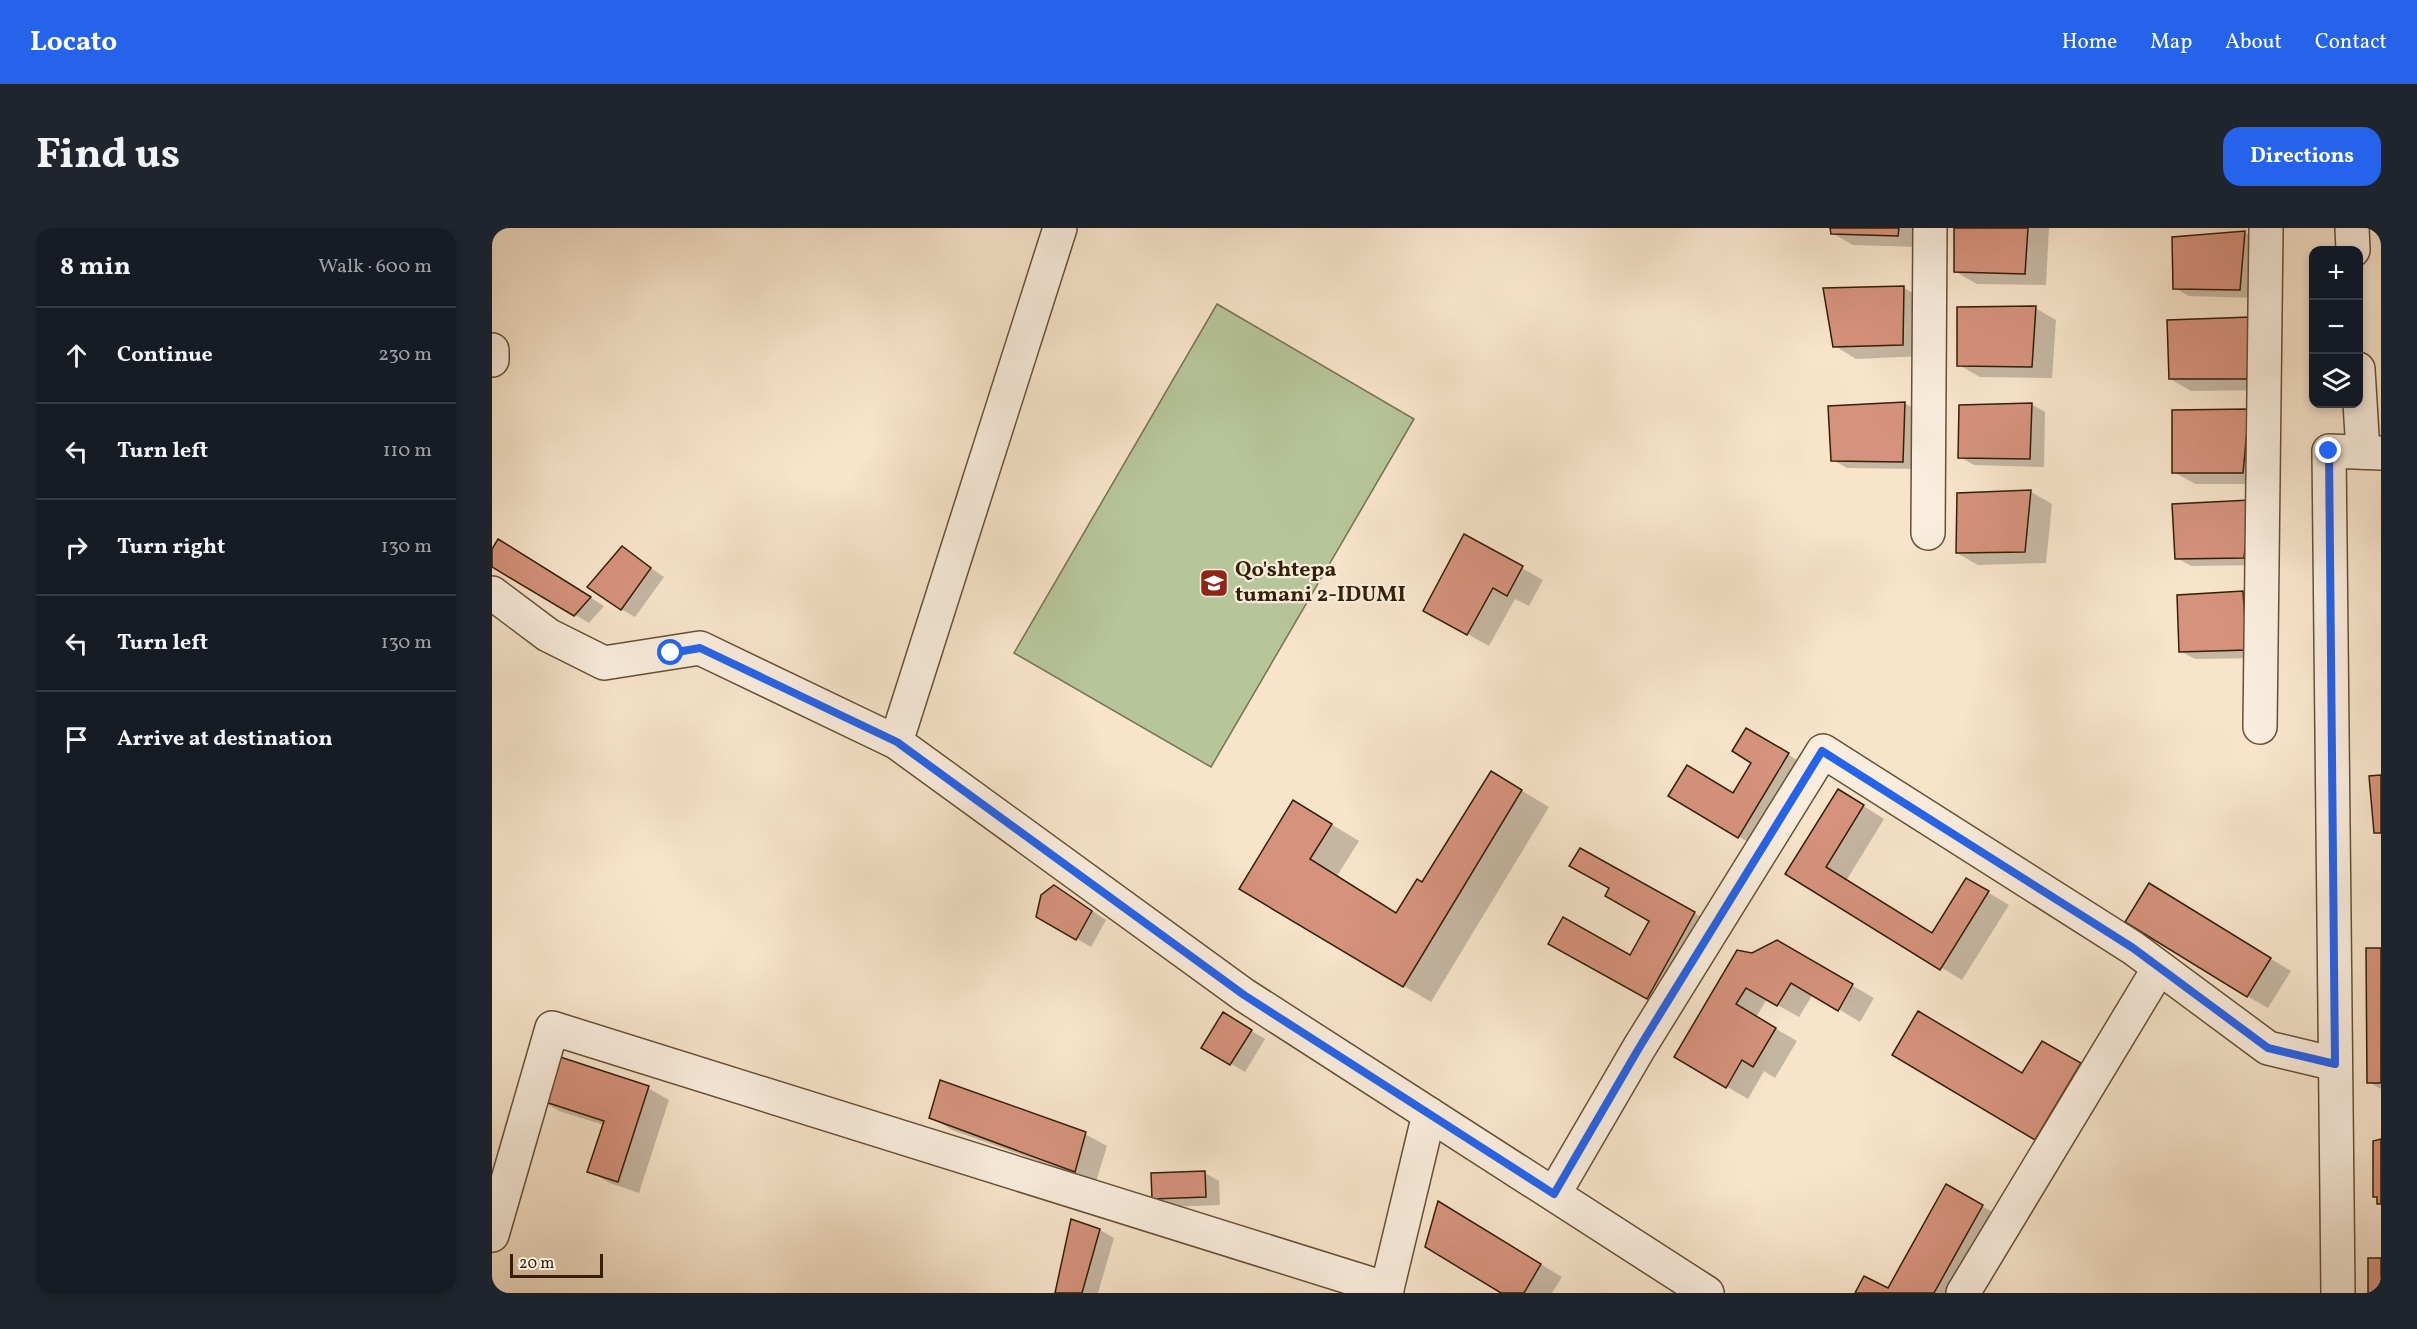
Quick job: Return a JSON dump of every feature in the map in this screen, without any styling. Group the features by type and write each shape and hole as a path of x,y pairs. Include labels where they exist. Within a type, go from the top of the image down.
{"street":[{"path":"897,742 1060,228"},
{"path":"1928,533 1930,228"},
{"path":"2260,727 2266,228"},
{"path":"2352,228 2353,246"},
{"path":"492,350 492,360"},
{"path":"2338,1293 2329,451 2372,452 2363,399"},
{"path":"492,593 548,635 604,663 700,648 897,742 1244,995 1707,1293"},
{"path":"1554,1194 1639,1048 1822,751 2159,968 2268,1048 2335,1064"},
{"path":"1963,1293 2159,968"},
{"path":"492,1235 552,1028 1387,1291 1429,1114"}],"green space":[{"path":"1217,304 1414,419 1211,767 1014,653"}],"building":[{"path":"1830,228 1899,228 1898,236 1831,234"},
{"path":"1954,228 2028,228 2025,274 1954,272"},
{"path":"2245,231 2240,290 2173,289 2172,237"},
{"path":"1904,286 1903,345 1833,347 1823,288"},
{"path":"2036,306 2032,367 1957,366 1957,307"},
{"path":"2251,317 2247,379 2169,379 2167,320"},
{"path":"1905,402 1903,462 1831,461 1828,406"},
{"path":"2032,403 2030,459 1958,458 1959,405"},
{"path":"2249,409 2243,473 2172,473 2172,410"},
{"path":"2031,490 2025,552 1956,553 1957,493"},
{"path":"2250,500 2244,558 2175,559 2172,504"},
{"path":"1464,534 1523,566 1507,596 1493,588 1467,635 1423,611"},
{"path":"498,539 591,597 574,616 492,567 492,549"},
{"path":"622,546 651,568 621,610 587,587"},
{"path":"2243,591 2247,650 2179,652 2177,595"},
{"path":"1746,728 1789,753 1738,838 1668,796 1687,765 1733,793 1751,763 1732,751"},
{"path":"1491,771 1522,790 1403,987 1239,889 1293,800 1332,824 1310,859 1396,913 1417,879 1422,882"},
{"path":"2381,775 2381,833 2374,833 2369,776"},
{"path":"1838,789 1864,805 1826,867 1932,933 1966,878 1989,891 1940,970 1785,874"},
{"path":"1580,848 1695,912 1647,999 1548,944 1563,917 1630,955 1649,921 1605,896 1609,888 1569,866"},
{"path":"2149,883 2271,958 2247,997 2125,922"},
{"path":"1054,885 1092,911 1076,940 1036,917 1041,895"},
{"path":"1777,940 1853,984 1838,1011 1791,983 1777,1006 1746,988 1736,1004 1776,1028 1753,1067 1742,1060 1726,1088 1674,1057 1737,950 1752,953"},
{"path":"2366,948 2381,948 2381,1083 2367,1083"},
{"path":"1918,1011 2022,1073 2042,1041 2081,1063 2035,1140 1892,1055"},
{"path":"1223,1012 1252,1030 1230,1065 1201,1048"},
{"path":"551,1054 649,1086 618,1182 587,1172 604,1121 536,1099"},
{"path":"940,1080 1086,1132 1075,1172 929,1118"},
{"path":"2381,1139 2381,1204 2377,1204 2377,1197 2373,1197 2373,1141"},
{"path":"1205,1171 1206,1197 1152,1199 1151,1173"},
{"path":"1946,1184 1983,1205 1934,1293 1855,1293 1864,1276 1888,1288"},
{"path":"1438,1201 1541,1264 1524,1293 1501,1293 1425,1247"},
{"path":"1071,1219 1100,1229 1082,1293 1055,1293"},
{"path":"2368,1258 2381,1258 2381,1293 2368,1293"}],"place":[{"name":"Qo'shtepa tumani 2-IDUMI","path":"1214,583"}],"route":[{"path":"671,653 700,648 897,742 1244,995 1554,1194 1639,1048 1822,751 2133,948 2268,1048 2335,1064 2329,451"}]}
